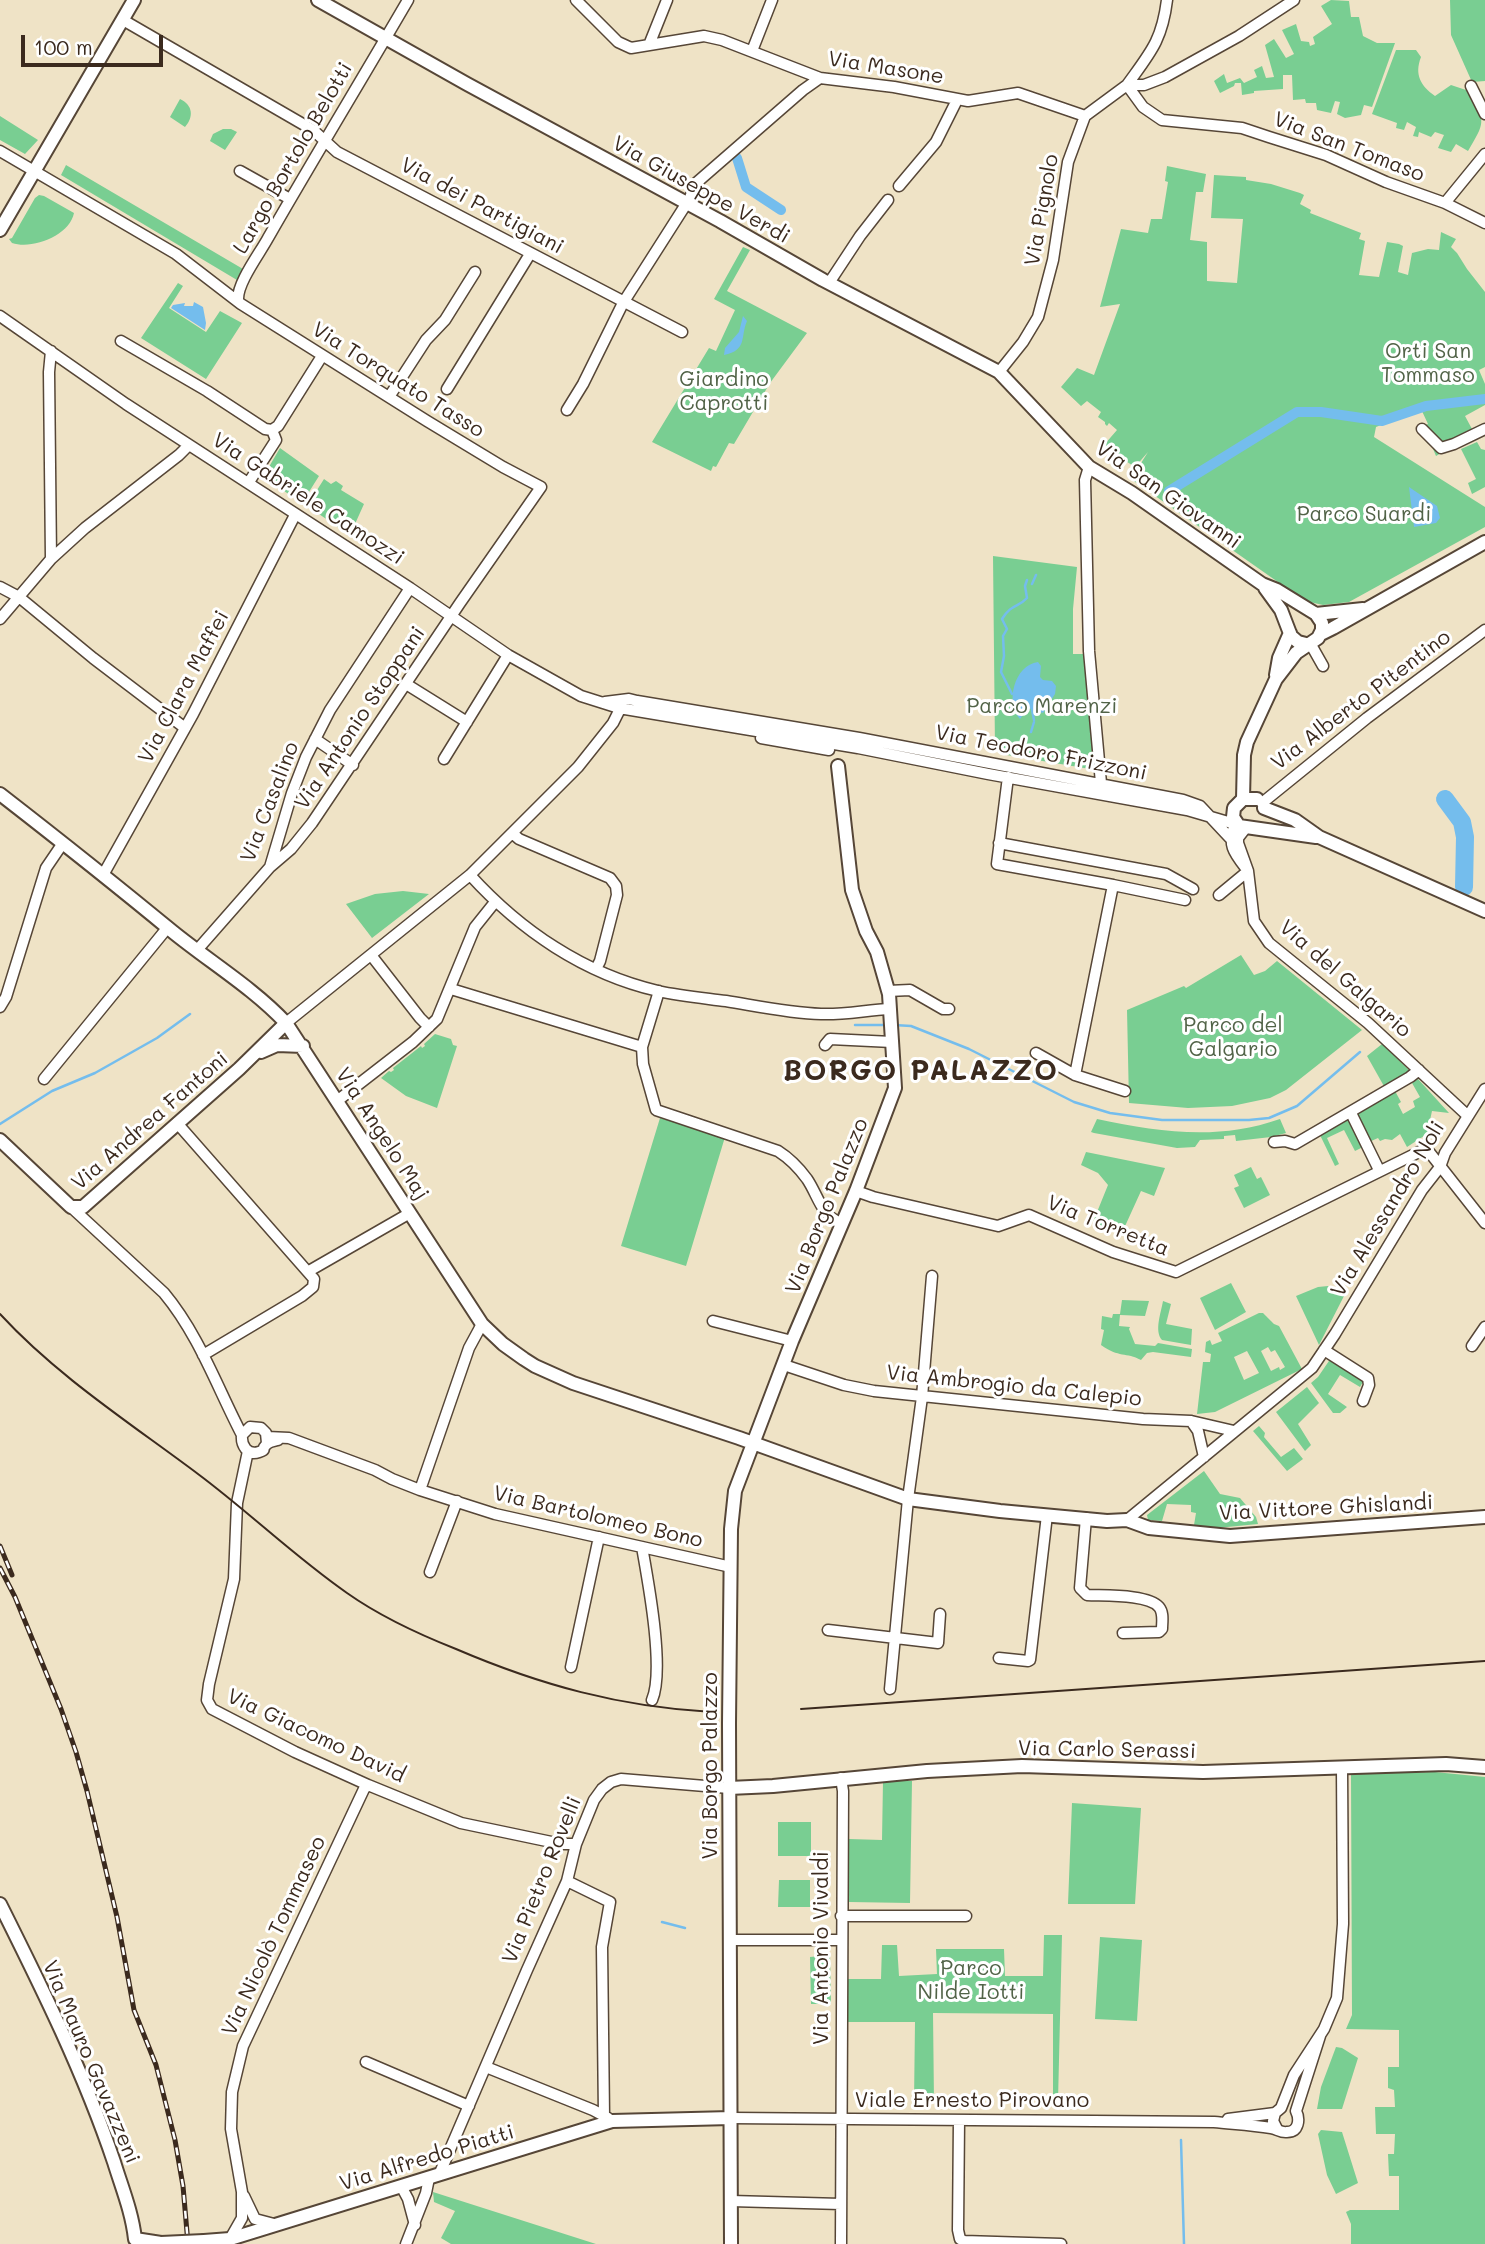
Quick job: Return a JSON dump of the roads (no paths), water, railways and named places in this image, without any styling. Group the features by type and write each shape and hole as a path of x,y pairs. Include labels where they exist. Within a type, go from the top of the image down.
{"street":[{"path":"0,230 134,0"},
{"name":"Via Giuseppe Verdi","path":"318,0 829,283 999,372"},
{"name":"Largo Bortolo Belotti","path":"238,300 238,294 247,276 290,199 408,0"},
{"name":"Via Masone","path":"576,0 618,42 631,48 704,36 722,40 820,78 894,87 968,101 1018,93 1085,116"},
{"path":"649,45 667,0"},
{"path":"752,51 772,0"},
{"path":"1085,116 1127,85 1159,39 1167,0"},
{"path":"1127,85 1144,85 1172,73 1239,36 1294,0"},
{"name":"Via dei Partigiani","path":"123,20 313,130 337,152 682,332"},
{"path":"567,411 623,303 686,204 695,184 820,78"},
{"name":"Via San Tomaso","path":"1127,85 1149,114 1167,122 1242,128 1326,155 1386,182 1445,203 1485,223"},
{"path":"1471,86 1485,114"},
{"path":"899,186 936,142 957,100"},
{"name":"Via Pignolo","path":"999,372 1023,342 1038,317 1054,257 1068,162 1085,116"},
{"name":"Via Torquato Tasso","path":"0,150 176,254 238,300 322,356 495,462 541,487"},
{"path":"1445,203 1485,154"},
{"path":"240,171 290,199"},
{"path":"829,283 888,200"},
{"path":"447,389 530,254"},
{"path":"389,397 426,340 445,320 475,272"},
{"name":"Via Gabriele Camozzi","path":"0,316 189,445 508,655 563,687 601,703 619,708 656,705"},
{"path":"121,341 212,394 265,429 272,430 278,426 322,356"},
{"path":"51,352 51,559"},
{"name":"Via San Giovanni","path":"999,372 1089,467 1132,493 1262,584 1273,596 1296,641 1308,644"},
{"path":"1422,429 1441,448 1485,429"},
{"path":"249,482 276,440 272,430"},
{"path":"0,619 51,559 85,528 189,445"},
{"path":"1089,467 1085,480 1089,651 1101,783"},
{"name":"Via Antonio Stoppani","path":"270,867 291,849 312,823 541,487"},
{"name":"Via Clara Maffei","path":"103,875 185,727 295,515"},
{"path":"1230,838 1245,827 1262,822 1266,814 1256,802 1244,765 1247,742 1276,679 1296,653 1321,634 1485,542"},
{"name":"Via San Giovanni","path":"1262,584 1312,612"},
{"path":"0,587 19,597 119,679 185,727"},
{"name":"Via Casalino","path":"198,949 270,867 292,793 315,739 330,710 410,588"},
{"path":"1276,679 1279,658 1294,614 1366,608"},
{"path":"1312,612 1322,623 1321,634"},
{"name":"Via Alberto Pitentino","path":"1256,802 1485,630"},
{"path":"1308,644 1323,666"},
{"path":"444,759 508,655"},
{"path":"406,684 467,722"},
{"path":"286,1023 470,875 578,767 613,723 619,708 629,699"},
{"name":"Via Gabriele Camozzi","path":"601,703 629,699 833,741"},
{"name":"Via Gabriele Camozzi","path":"619,708 629,716 833,741"},
{"path":"315,739 353,765"},
{"path":"833,741 858,747"},
{"path":"833,741 858,747"},
{"path":"833,741 838,766"},
{"name":"Via Teodoro Frizzoni","path":"858,747 1101,783 1191,802 1212,816"},
{"name":"Via Teodoro Frizzoni","path":"858,747 1007,780 1023,780 1137,800 1212,816 1245,827"},
{"name":"Via Borgo Palazzo","path":"731,2244 729,1788 731,1529 735,1491 792,1341 856,1191 895,1088 888,991 877,952 866,932 852,890 838,766"},
{"path":"1007,780 997,864 1185,900"},
{"name":"Via Angelo Maj","path":"0,794 198,949 274,1010 286,1023 482,1324 503,1344 535,1366 580,1385 753,1443"},
{"path":"1319,837 1245,827 1233,817 1233,810 1256,802 1295,820 1319,837 1485,911"},
{"name":"Via Teodoro Frizzoni","path":"1212,816 1233,810"},
{"name":"Via del Galgario","path":"1212,816 1230,838 1235,853 1248,871"},
{"name":"Via del Galgario","path":"1245,827 1238,843 1248,871 1254,921 1269,943 1368,1023 1468,1115"},
{"path":"512,833 519,839 610,878 616,886 617,895 596,969"},
{"path":"0,1007 8,990 46,868 63,843"},
{"path":"999,843 1166,874 1193,889"},
{"path":"1219,895 1248,871"},
{"path":"470,875 495,902 548,944 596,969 637,985 728,1002 821,1014 890,1011"},
{"path":"1075,1075 1112,885"},
{"path":"337,1101 413,1042 437,1019 478,924 495,902"},
{"path":"44,1079 168,927"},
{"path":"371,955 429,1027"},
{"path":"451,989 642,1047"},
{"path":"888,991 910,990 943,1009 949,1009"},
{"path":"659,991 642,1047 643,1064 656,1110 785,1155 807,1179 831,1220 841,1223"},
{"name":"Via Andrea Fantoni","path":"71,1207 85,1205 251,1058 286,1023"},
{"path":"825,1045 830,1039 891,1040"},
{"name":"Via Andrea Fantoni","path":"251,1058 277,1045 303,1046"},
{"path":"1036,1053 1075,1075 1125,1091"},
{"path":"1274,1142 1295,1144 1419,1070"},
{"name":"Via Alessandro Noli","path":"1127,1520 1312,1368 1422,1190 1440,1167 1445,1153 1485,1089"},
{"path":"1351,1112 1380,1170"},
{"path":"177,1123 314,1279 313,1287 302,1296 203,1355"},
{"path":"0,1140 164,1293 189,1327 233,1417 244,1432 242,1442 248,1451"},
{"name":"Via Torretta","path":"856,1191 998,1226 1029,1215 1113,1252 1176,1272 1423,1150 1430,1153 1440,1167"},
{"path":"1440,1167 1485,1223"},
{"path":"85,1205 88,1222"},
{"path":"309,1271 410,1213"},
{"path":"890,1689 908,1499 922,1398 932,1276"},
{"path":"713,1321 792,1341"},
{"path":"420,1490 469,1348 482,1324"},
{"path":"1472,1346 1485,1327"},
{"path":"1324,1350 1368,1378 1370,1385 1363,1401"},
{"name":"Via Ambrogio da Calepio","path":"784,1365 833,1382 874,1391 1143,1419 1191,1421 1234,1432"},
{"path":"1191,1421 1198,1431 1204,1457"},
{"name":"Via Bartolomeo Bono","path":"244,1432 254,1427 261,1428 267,1440"},
{"name":"Via Bartolomeo Bono","path":"248,1451 260,1451 267,1440 289,1438 420,1490 495,1514 731,1567"},
{"name":"Via Vittore Ghislandi","path":"753,1443 908,1499 1047,1515 1127,1520 1149,1528 1230,1536 1485,1517"},
{"name":"Via Giacomo David","path":"248,1451 237,1503 234,1579 209,1684 207,1700 212,1709 295,1752 461,1823 561,1844 576,1844"},
{"path":"430,1572 457,1502"},
{"path":"999,1658 1031,1660 1047,1515"},
{"path":"1086,1518 1080,1588 1082,1591 1087,1594 1149,1600 1159,1607 1163,1614 1162,1629 1159,1632 1123,1633"},
{"path":"571,1667 600,1537"},
{"path":"642,1547 656,1653 655,1693 652,1700"},
{"path":"828,1630 938,1643 940,1614"},
{"name":"Via Carlo Serassi","path":"729,1788 1022,1766 1203,1772 1446,1764 1485,1767"},
{"path":"1322,2033 1294,2075 1273,2121 1277,2129 1288,2132 1296,2128 1299,2119 1296,2111 1322,2033 1337,1998 1343,1924 1342,1768"},
{"name":"Via Antonio Vivaldi","path":"841,1778 841,2244"},
{"name":"Via Pietro Rovelli","path":"406,2244 567,1881 576,1844 594,1800 611,1782 621,1779 729,1788"},
{"name":"Via Nicolò Tommaseo","path":"230,2239 242,2218 242,2192 231,2129 232,2092 243,2046 368,1785"},
{"path":"486,2067 608,2118 602,1947 611,1902 567,1881"},
{"name":"Via Mauro Gavazzeni","path":"0,1904 83,2079 129,2208 135,2241"},
{"path":"841,1916 966,1916"},
{"path":"731,1940 841,1940"},
{"path":"366,2063 469,2106"},
{"path":"1278,2110 1291,2108 1296,2111"},
{"name":"Viale Ernesto Pirovano","path":"1214,2122 1278,2110"},
{"name":"Via Alfredo Piatti","path":"135,2241 160,2243 230,2239 434,2176 608,2118 731,2118"},
{"name":"Viale Ernesto Pirovano","path":"731,2118 1214,2122 1277,2129"},
{"path":"959,2120 960,2239 1061,2244"},
{"path":"401,2186 408,2199 415,2225"},
{"name":"Via Nicolò Tommaseo","path":"242,2192 256,2218 274,2224"},
{"path":"731,2201 841,2204"}],"water":[{"path":"194,302 203,307 205,330 171,308 173,305 185,303 184,306 193,306"},
{"path":"743,316 747,321 742,342 737,350 724,355 725,348 739,332"},
{"path":"1409,487 1437,506 1440,518 1436,523 1414,527"},
{"path":"1038,662 1041,666 1040,677 1052,681 1056,686 1055,694 1043,713 1028,708 1020,719 1013,704 1014,686 1023,670"}],"waterway":[{"path":"737,158 746,187 781,210"},
{"path":"1169,491 1297,412 1321,412 1382,421 1426,406 1485,399"},
{"path":"1032,584 1036,575"},
{"path":"1012,694 1001,672 1004,656 1003,636 1007,629 1002,619 1027,598 1027,580"},
{"path":"1032,710 1034,720"},
{"path":"1031,732 1034,722"},
{"path":"1445,799 1462,822 1465,837 1464,887"},
{"path":"0,1124 52,1091 95,1073 157,1038 190,1014"},
{"path":"855,1025 887,1025"},
{"path":"894,1025 911,1026 969,1049 1074,1102 1110,1113 1162,1120 1269,1118 1297,1106 1360,1052"},
{"path":"662,1922 685,1928"},
{"path":"1181,2140 1184,2244"}],"tram line":[{"path":"0,1314 22,1337 70,1378 217,1489 328,1579 386,1617 487,1662 550,1683 645,1705 712,1712"},
{"path":"801,1709 1485,1661"}],"railway":[{"path":"0,1546 12,1575"},
{"path":"0,1568 15,1597 61,1709 87,1791 117,1917 134,2010 156,2065 175,2140 183,2186 188,2244"}],"district":[{"name":"BORGO PALAZZO","path":"921,1071"}],"park label":[{"name":"Orti San Tommaso","path":"1428,364"},
{"name":"Giardino Caprotti","path":"724,392"},
{"name":"Parco Suardi","path":"1364,515"},
{"name":"Parco Marenzi","path":"1042,707"},
{"name":"Parco del Galgario","path":"1233,1038"},
{"name":"Parco Nilde Iotti","path":"971,1981"}]}
